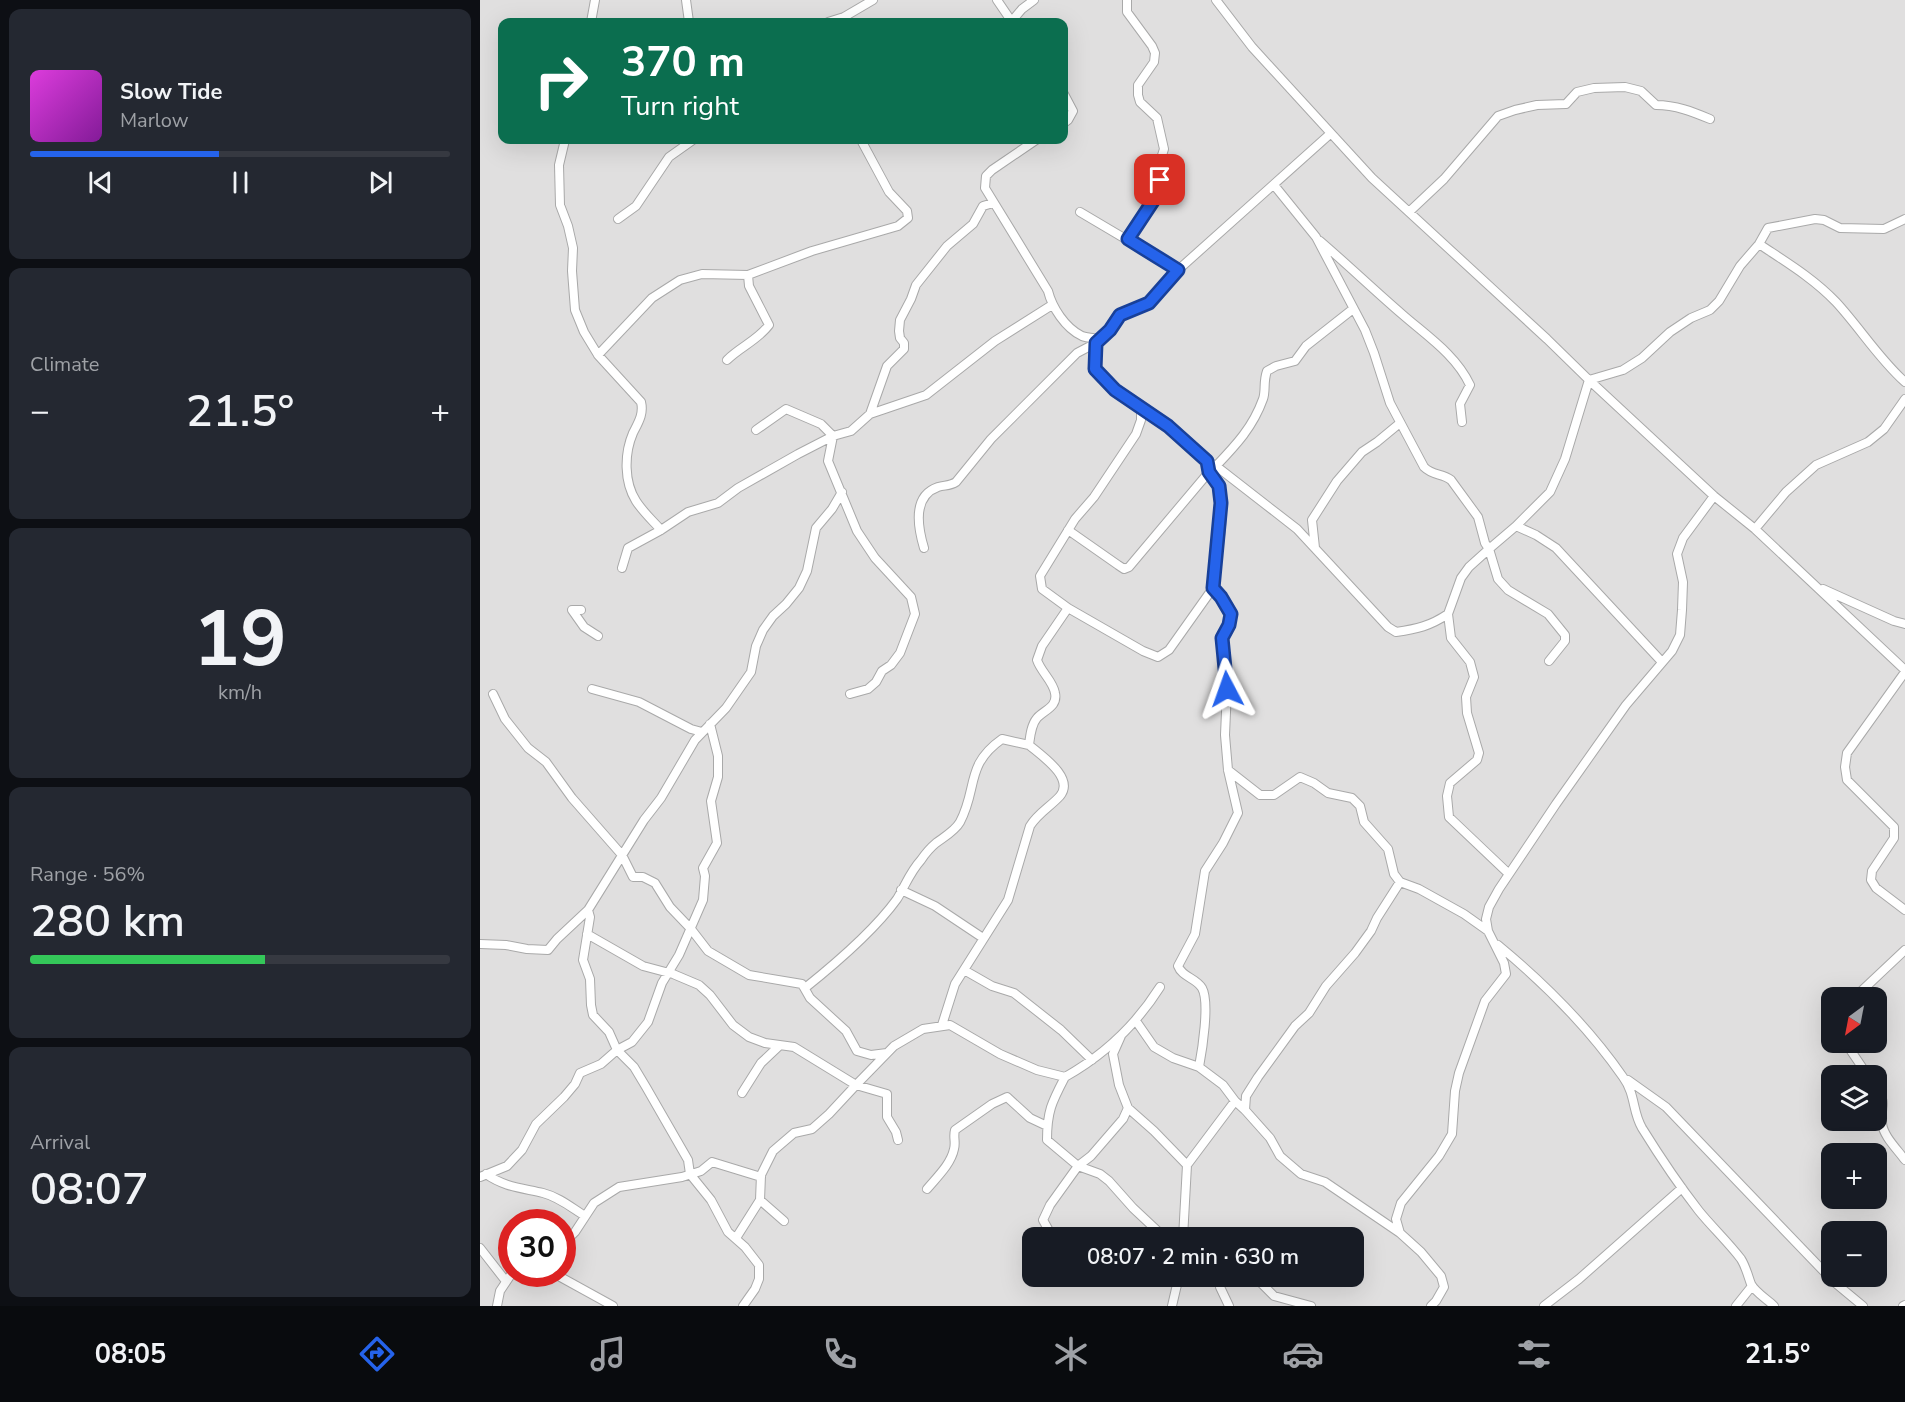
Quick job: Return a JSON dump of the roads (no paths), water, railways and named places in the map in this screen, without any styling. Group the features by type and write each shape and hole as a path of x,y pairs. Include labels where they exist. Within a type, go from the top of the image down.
{"street":[{"path":"592,18 595,0"},
{"path":"686,0 688,18"},
{"path":"840,18 873,0"},
{"path":"997,0 1008,18"},
{"path":"1014,18 1034,0"},
{"path":"1127,0 1127,12 1155,53 1154,62 1138,85 1138,95 1140,102 1157,118 1164,148 1158,168 1161,189 1128,239"},
{"path":"1216,0 1252,47 1330,134 1409,212 1714,496 1755,529 1905,671 1847,753 1845,767 1847,780 1894,827 1894,838 1872,871 1871,880 1876,888 1905,910"},
{"path":"1409,212 1444,179 1498,116 1515,110 1537,105 1566,104 1577,92 1594,88 1625,87 1641,91 1656,105 1667,105 1710,119"},
{"path":"1068,102 1073,111 1068,120"},
{"path":"924,548 918,527 921,502 928,492 939,486 950,486 956,482 992,439 1069,361 1098,341 1110,330 1120,315 1149,303 1178,270 1330,134"},
{"path":"564,144 560,165 560,206 573,248 575,310 598,356 641,402 643,409 640,421 632,436 628,453 628,483 636,501 661,530"},
{"path":"618,219 636,206 669,157 687,144"},
{"path":"598,356 652,298 680,280 702,274 748,275 812,251 898,226 908,218 907,212 889,192 863,144"},
{"path":"1030,144 986,176 985,188 1048,291 1052,305 1068,326 1082,336 1098,341"},
{"path":"1274,185 1316,237 1433,340 1464,371 1470,385 1460,404 1462,422"},
{"path":"870,414 887,366 904,349 899,331 900,320 916,285 947,246 973,224 983,206 993,203"},
{"path":"1080,212 1178,270"},
{"path":"1589,380 1623,370 1642,358 1670,332 1691,318 1710,310 1719,301 1740,266 1768,228 1815,219 1824,220 1840,228 1884,229 1905,219"},
{"path":"1316,237 1368,338 1390,403 1424,467 1430,472 1451,480 1478,517 1498,579 1508,590 1548,614 1565,635 1565,641 1549,661"},
{"path":"1759,243 1811,279 1835,301 1892,371 1905,382"},
{"path":"727,360 739,349 764,333 769,325 749,286 748,275"},
{"path":"622,568 628,548 688,512 718,503 738,488 833,436 851,431 870,414 926,395 995,341 1052,305"},
{"path":"1068,530 1118,565 1124,568 1129,567 1213,469 1244,437 1264,396 1263,382 1267,371 1295,361 1306,346 1353,309"},
{"path":"1098,341 1095,369 1115,390 1168,426 1213,469 1297,530 1388,627 1396,633 1432,625 1448,614"},
{"path":"1509,874 1449,817 1447,795 1450,783 1477,760 1479,753 1467,713 1466,697 1474,677 1470,662 1451,638 1448,614 1461,578 1469,567 1516,526 1550,492 1565,459 1589,380"},
{"path":"1755,529 1786,492 1816,465 1868,442 1884,429 1905,399"},
{"path":"1141,406 1141,420 1136,434 1094,497 1068,530 1040,576 1039,583 1046,593 1143,651 1158,657 1169,650 1213,588 1221,503 1219,486 1213,469"},
{"path":"756,430 786,409 821,424 833,436"},
{"path":"1315,549 1312,520 1331,489 1362,452 1400,423"},
{"path":"833,436 828,461 856,531 875,558 912,597 915,614 900,653 891,665 882,671 876,682 868,689 850,694"},
{"path":"480,944 548,950 556,939 588,909 644,820 661,798 683,759 702,732 726,708 752,672 756,646 763,630 799,588 807,571 816,528 832,509 842,492"},
{"path":"1400,1233 1396,1219 1401,1203 1439,1156 1452,1134 1455,1091 1459,1073 1485,1001 1506,974 1504,963 1488,931 1486,919 1489,907 1509,874 1626,705 1672,651 1680,634 1683,582 1677,554 1683,538 1714,496"},
{"path":"1516,526 1556,548 1662,662"},
{"path":"1814,585 1864,609 1905,624"},
{"path":"1199,1068 1204,1044 1205,996 1201,986 1180,972 1178,966 1195,934 1205,871 1238,813 1228,770 1225,735 1227,689 1222,638 1229,625 1231,614 1213,588"},
{"path":"1029,745 1036,719 1052,708 1056,695 1037,660 1042,646 1068,608"},
{"path":"581,610 572,610 584,627 598,636"},
{"path":"592,689 639,702 691,729 702,732"},
{"path":"493,694 505,719 528,748 546,762 572,798 622,855 633,877 655,883 670,908 691,929 708,951 749,975 802,984 810,998 846,1031 856,1051 871,1055 888,1053"},
{"path":"483,1175 507,1166 522,1150 536,1124 564,1098 580,1073 601,1064 617,1050 632,1042 648,1022 662,983 691,929 703,900 705,876 703,867 717,843 711,801 718,777 718,756 710,723"},
{"path":"805,988 841,959 880,918 897,898 919,862 934,845 960,823 972,788 975,767 990,748 1002,739 1029,745 1063,778 1065,786 1061,794 1035,818 1030,826 1008,900 983,938 949,998 942,1025"},
{"path":"1228,770 1260,795 1274,795 1300,777 1328,793 1352,798 1360,806 1364,822 1388,849 1394,874 1401,882 1455,909 1488,931"},
{"path":"1245,1110 1246,1096 1258,1077 1295,1026 1309,1013 1326,986 1360,946 1401,882"},
{"path":"901,890 935,906 983,938"},
{"path":"588,909 590,918 583,960 590,979 593,1015 609,1032 617,1050 634,1067 687,1160 690,1174 711,1200 728,1232 736,1238 759,1266 759,1279 743,1306"},
{"path":"587,934 643,966 699,985 710,995 733,1025 749,1036 765,1043 795,1047 856,1085 887,1094 887,1117 898,1140"},
{"path":"1494,941 1550,992 1624,1078 1633,1093 1636,1114 1641,1126 1656,1147 1660,1159 1742,1260 1752,1286 1774,1306"},
{"path":"1866,987 1905,950"},
{"path":"964,970 992,986 1014,993 1061,1030 1092,1060"},
{"path":"1154,1227 1100,1174 1078,1166 1047,1140 1047,1126 1051,1105 1065,1077 1092,1060 1121,1036 1148,1007 1160,987"},
{"path":"1136,1021 1154,1047 1173,1058 1199,1068 1223,1085 1234,1101 1270,1138 1280,1156 1301,1174 1325,1182 1400,1233 1421,1252 1441,1276 1444,1287 1431,1306"},
{"path":"736,1238 760,1200 761,1177 773,1151 794,1133 812,1129 894,1046 923,1029 950,1025 1000,1054 1037,1070 1065,1077"},
{"path":"1121,1036 1113,1054 1119,1085 1128,1108 1187,1165"},
{"path":"742,1093 761,1063 779,1046"},
{"path":"1624,1078 1666,1107 1827,1275 1863,1306"},
{"path":"927,1189 951,1158 955,1146 955,1130 992,1104 1006,1097 1030,1118 1047,1126"},
{"path":"1184,1227 1187,1165 1234,1101"},
{"path":"1047,1227 1043,1220 1050,1205 1078,1166 1123,1119 1128,1108"},
{"path":"1885,1131 1905,1160"},
{"path":"576,1230 594,1203 619,1187 690,1174 701,1171 712,1162 761,1177"},
{"path":"483,1175 506,1186 545,1194 560,1200 585,1216"},
{"path":"1544,1306 1579,1279 1682,1188"},
{"path":"760,1200 784,1221"},
{"path":"480,1248 498,1267"},
{"path":"576,1286 613,1306"},
{"path":"1736,1306 1752,1286"},
{"path":"497,1306 502,1287"},
{"path":"1172,1306 1177,1287"},
{"path":"1220,1287 1229,1306"},
{"path":"1265,1287 1274,1296 1311,1306"},
{"path":"1175,1295 1177,1306"}]}
